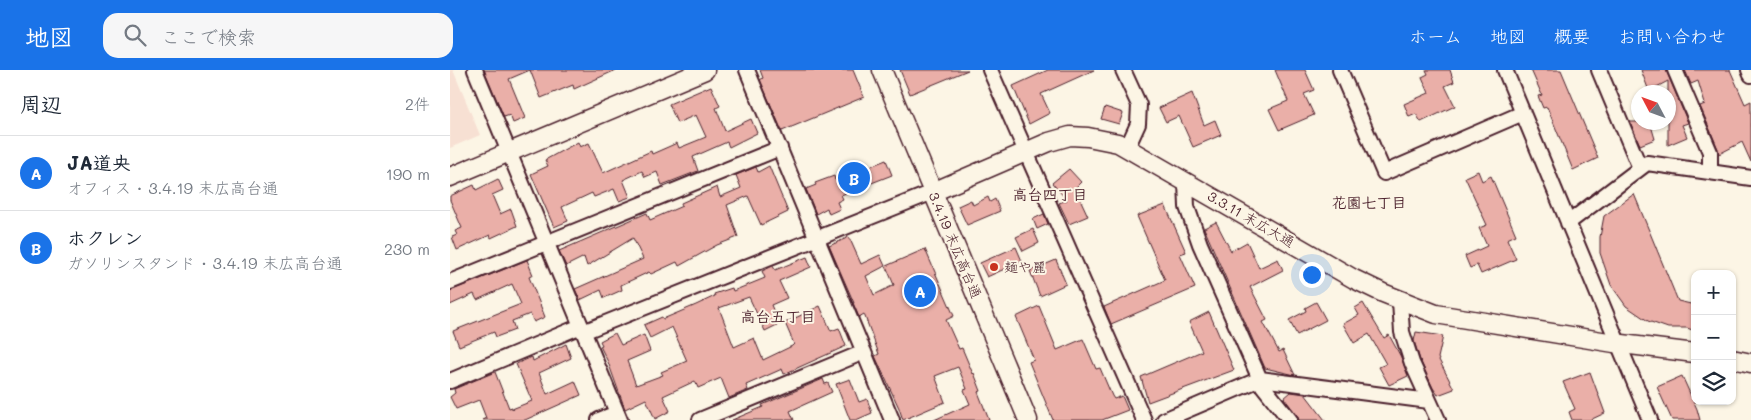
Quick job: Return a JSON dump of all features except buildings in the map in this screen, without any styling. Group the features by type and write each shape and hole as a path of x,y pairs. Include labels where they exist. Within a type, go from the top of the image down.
{"street":[{"path":"475,70 618,416 599,420"},
{"path":"450,177 706,70"},
{"path":"747,70 892,420"},
{"name":"3.4.19 末広高台通","path":"882,70 1028,420"},
{"path":"990,70 1144,420"},
{"path":"1123,70 1139,105 1138,124 1127,148"},
{"path":"1340,70 1384,173 1523,113"},
{"path":"1505,70 1650,420"},
{"path":"1599,70 1640,168"},
{"path":"1675,70 1710,152 1710,172"},
{"path":"1749,70 1751,75"},
{"name":"3.3.11 末広大通","path":"933,192 1049,142 1070,136 1088,137 1118,143 1354,279 1400,301 1436,314 1691,352"},
{"path":"450,282 780,148"},
{"path":"1568,223 1647,163 1751,178"},
{"path":"1186,182 1188,206 1200,244 1263,386 1290,420"},
{"path":"450,381 933,192"},
{"path":"1400,301 1402,332 1412,363 1438,420"},
{"path":"700,420 864,352"},
{"path":"1736,360 1751,363"},
{"path":"1164,420 1260,379 1429,401"}],"shaded area":[{"path":"450,70 453,70 480,135 450,148"}],"place":[{"name":"ホクレン","path":"854,178"},
{"name":"麺や麗","path":"994,267"},
{"name":"JA道央","path":"920,291"}],"district":[{"name":"高台四丁目","path":"1050,195"},
{"name":"花園七丁目","path":"1369,203"},
{"name":"高台五丁目","path":"778,317"}]}
